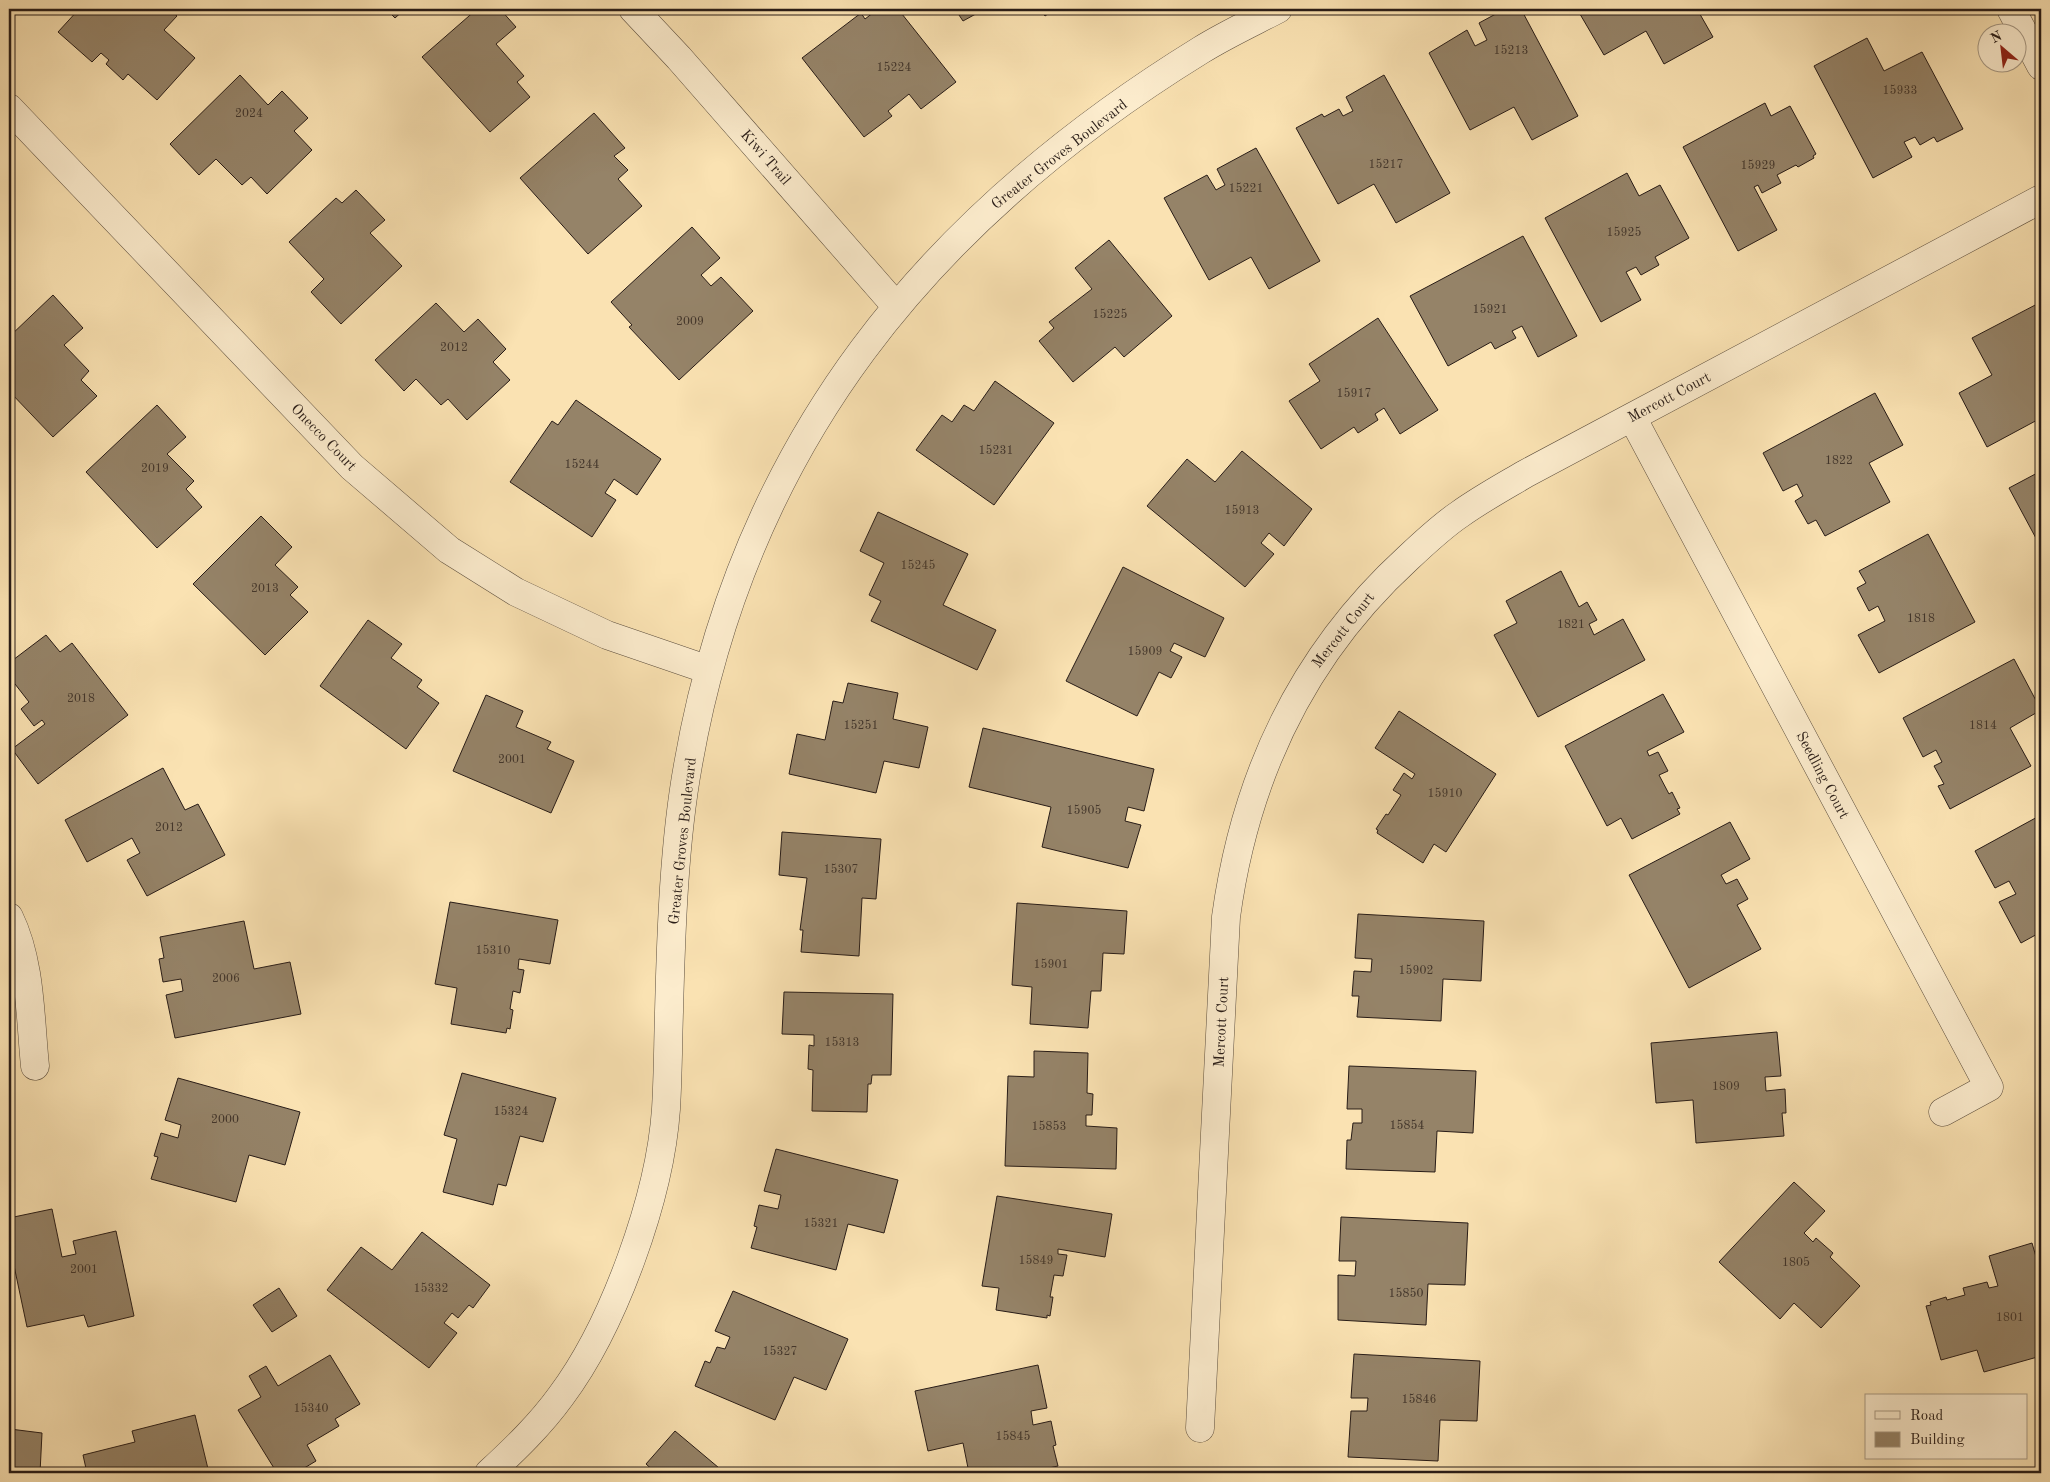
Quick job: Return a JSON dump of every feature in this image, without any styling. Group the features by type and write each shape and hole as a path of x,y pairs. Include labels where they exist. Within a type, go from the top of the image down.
{"street":[{"name":"Kiwi Trail","path":"633,9 679,58 896,306"},
{"name":"Greater Groves Boulevard","path":"489,1473 525,1439 563,1393 600,1332 629,1264 656,1172 666,1111 669,1005 678,854 688,767 709,670 747,553 790,461 834,388 896,306 940,256 1011,188 1093,124 1202,49 1278,9"},
{"path":"2011,9 2041,66"},
{"name":"Onecco Court","path":"9,108 352,467 448,550 516,592 607,635 709,670"},
{"name":"Mercott Court","path":"1200,1428 1226,917 1232,877 1249,805 1283,722 1312,670 1341,630 1379,584 1460,514 1525,474 2041,199"},
{"name":"Seedling Court","path":"1632,417 1989,1087 1942,1112"},
{"path":"9,917 14,928 26,978 35,1066"}],"building":[{"path":"79,9 169,9 177,16 164,30 195,58 157,100 128,74 123,80 106,64 109,60 101,53 92,62 58,32"},
{"path":"386,9 405,9 395,18"},
{"path":"477,9 500,9 516,27 496,44 524,76 517,82 530,97 490,132 422,57"},
{"path":"878,9 898,9 956,82 921,109 909,94 888,111 892,116 864,137 802,58 861,13 865,19"},
{"path":"955,9 982,9 983,10 963,21"},
{"path":"1040,9 1055,9 1045,16"},
{"path":"1505,9 1521,9 1578,116 1532,140 1514,107 1470,130 1429,53 1467,30 1475,46 1487,40 1479,23"},
{"path":"1577,9 1697,9 1713,37 1664,64 1646,31 1604,55"},
{"path":"1867,38 1884,71 1922,52 1963,129 1937,142 1934,137 1920,145 1915,137 1904,142 1912,157 1873,178 1814,66"},
{"path":"240,75 268,105 282,91 308,118 294,131 312,150 267,194 251,177 242,185 216,159 199,175 170,144"},
{"path":"1384,75 1450,193 1396,223 1374,184 1338,204 1296,128 1322,114 1324,117 1339,109 1343,116 1353,111 1346,97"},
{"path":"1765,103 1771,116 1790,106 1816,154 1813,156 1814,158 1798,167 1796,165 1777,175 1781,183 1762,193 1758,185 1754,187 1777,230 1738,251 1683,147"},
{"path":"594,113 625,148 614,156 628,170 618,179 642,206 588,254 520,178"},
{"path":"1256,148 1320,261 1269,289 1251,257 1209,280 1164,198 1207,175 1216,190 1225,185 1217,169"},
{"path":"1627,173 1639,196 1660,185 1689,238 1655,257 1659,265 1641,275 1636,267 1626,272 1641,300 1601,322 1545,218"},
{"path":"356,190 385,220 370,233 402,266 341,324 311,292 324,279 289,242 336,198 342,203"},
{"path":"692,227 720,258 701,275 711,286 721,277 753,311 679,380 629,327 632,325 611,302"},
{"path":"1523,236 1577,336 1538,357 1522,326 1512,331 1516,338 1495,349 1491,342 1448,366 1410,296"},
{"path":"1109,240 1172,316 1124,357 1115,347 1073,382 1039,341 1054,328 1049,322 1092,289 1075,268"},
{"path":"53,295 83,328 64,345 89,371 81,380 97,396 53,437 9,391 9,337"},
{"path":"2041,302 2041,418 1987,447 1959,393 1992,375 1972,338"},
{"path":"436,303 464,332 478,319 506,349 493,362 510,380 467,420 448,399 441,405 416,379 404,391 375,360"},
{"path":"1378,318 1438,410 1400,434 1384,408 1375,414 1378,420 1358,433 1354,427 1321,449 1289,401 1320,381 1309,364"},
{"path":"995,381 1054,423 994,505 916,450 942,415 952,422 964,405 974,411"},
{"path":"1875,393 1903,445 1869,463 1890,502 1825,536 1816,520 1808,524 1795,501 1803,496 1797,484 1783,491 1763,453"},
{"path":"576,400 661,459 637,495 614,479 605,493 616,500 592,537 510,482 552,421 558,425"},
{"path":"157,405 186,437 167,454 194,481 186,489 202,507 157,548 86,472"},
{"path":"1242,451 1312,509 1284,546 1269,533 1261,543 1274,554 1245,587 1147,506 1187,459 1215,482"},
{"path":"2041,471 2041,540 2038,542 2009,488"},
{"path":"878,512 968,554 943,605 996,630 977,670 871,621 881,601 869,595 884,563 860,551"},
{"path":"261,516 292,547 275,565 298,587 290,595 308,612 265,655 193,584"},
{"path":"1928,534 1975,622 1879,673 1858,635 1885,621 1878,606 1869,611 1857,588 1866,583 1859,571"},
{"path":"1123,567 1224,618 1205,657 1174,643 1170,651 1182,657 1171,678 1159,672 1137,716 1066,681"},
{"path":"1561,571 1579,607 1587,602 1597,620 1589,624 1594,635 1623,619 1645,660 1538,717 1494,635 1517,623 1506,601"},
{"path":"368,620 402,644 391,658 422,680 417,687 439,703 406,749 320,686"},
{"path":"46,635 60,652 72,643 128,715 38,784 12,749 45,724 42,720 34,726 21,709 29,702 15,684 12,687 9,683 9,663"},
{"path":"2014,659 2041,710 2010,728 2031,766 1950,809 1938,786 1944,784 1934,766 1942,762 1936,750 1923,757 1903,718"},
{"path":"848,683 898,693 893,719 928,727 919,768 884,761 876,793 789,774 797,734 825,740 833,701 843,703"},
{"path":"1663,694 1684,732 1647,751 1649,756 1658,752 1668,771 1659,775 1669,794 1672,792 1680,808 1677,809 1680,814 1632,839 1621,818 1607,826 1565,746"},
{"path":"486,695 523,711 516,727 551,742 547,749 574,761 551,813 453,771"},
{"path":"1399,711 1496,774 1446,852 1434,844 1423,863 1377,833 1378,830 1376,829 1401,795 1393,790 1404,773 1412,779 1415,774 1375,748"},
{"path":"983,728 1154,769 1144,811 1128,807 1125,821 1141,825 1128,868 1042,847 1051,807 969,787"},
{"path":"163,768 185,810 198,804 225,855 147,896 127,860 140,853 132,838 87,862 65,820"},
{"path":"2041,815 2041,932 2021,943 1999,902 2016,894 2009,881 1995,888 1975,851"},
{"path":"1730,822 1750,859 1721,875 1726,884 1737,879 1748,899 1737,905 1761,949 1689,988 1629,875"},
{"path":"782,832 881,839 876,899 862,898 859,956 801,952 803,930 800,930 807,878 779,875"},
{"path":"450,902 558,920 550,964 519,959 518,969 524,970 520,993 513,991 510,1009 513,1010 510,1029 507,1028 506,1033 451,1024 457,988 435,984"},
{"path":"1017,903 1127,911 1124,954 1103,953 1101,991 1091,991 1088,1028 1030,1024 1032,987 1012,985"},
{"path":"1358,914 1484,921 1481,981 1443,979 1441,1021 1357,1017 1359,996 1352,996 1354,971 1371,972 1372,959 1355,958"},
{"path":"244,921 254,969 290,962 301,1014 175,1038 166,995 183,991 181,979 163,982 159,959 164,958 160,937"},
{"path":"784,992 893,994 891,1075 872,1075 871,1084 868,1084 867,1112 812,1111 813,1070 808,1069 809,1045 814,1046 814,1035 782,1034"},
{"path":"1777,1032 1781,1076 1765,1077 1766,1091 1785,1089 1786,1113 1782,1113 1784,1136 1696,1143 1693,1100 1656,1103 1651,1043"},
{"path":"1034,1051 1088,1053 1087,1093 1093,1094 1092,1115 1086,1115 1086,1126 1117,1128 1116,1169 1005,1166 1008,1076 1034,1077"},
{"path":"1349,1066 1476,1071 1473,1133 1437,1131 1435,1172 1346,1169 1347,1140 1351,1140 1353,1123 1362,1123 1362,1109 1347,1109"},
{"path":"462,1073 556,1098 543,1142 520,1136 506,1186 498,1184 493,1205 443,1192 457,1139 444,1135"},
{"path":"178,1078 300,1112 285,1165 249,1155 236,1202 151,1179 158,1157 154,1156 161,1133 178,1138 181,1125 165,1120"},
{"path":"776,1149 898,1180 884,1233 848,1224 836,1270 751,1248 757,1227 754,1226 759,1205 778,1209 781,1195 764,1191"},
{"path":"1794,1182 1825,1211 1804,1233 1813,1242 1816,1238 1833,1253 1830,1257 1860,1286 1821,1328 1794,1303 1780,1319 1719,1262"},
{"path":"997,1196 1112,1214 1105,1257 1058,1249 1058,1254 1067,1255 1063,1276 1054,1275 1050,1297 1053,1297 1050,1316 1047,1315 1047,1318 996,1310 999,1288 982,1286"},
{"path":"52,1209 62,1257 76,1254 73,1241 116,1231 134,1316 88,1327 84,1315 27,1327 9,1242 9,1218"},
{"path":"1341,1217 1468,1223 1465,1285 1428,1284 1426,1325 1338,1320 1338,1275 1355,1276 1356,1261 1339,1261"},
{"path":"422,1232 490,1285 473,1308 469,1305 458,1318 452,1313 444,1323 457,1333 429,1368 327,1290 361,1247 392,1270"},
{"path":"2032,1243 2041,1274 2041,1356 1984,1372 1977,1350 1941,1360 1926,1306 1931,1305 1930,1302 1946,1297 1947,1300 1965,1295 1963,1288 1987,1282 1989,1288 1998,1286 1989,1256"},
{"path":"279,1288 297,1316 272,1332 253,1305"},
{"path":"733,1291 848,1339 826,1390 794,1377 775,1420 695,1386 705,1361 710,1363 717,1347 725,1349 730,1337 715,1331"},
{"path":"1354,1354 1480,1361 1477,1421 1440,1420 1438,1461 1348,1457 1351,1411 1367,1411 1368,1398 1351,1398"},
{"path":"330,1355 360,1404 335,1419 339,1426 307,1445 316,1461 296,1473 277,1473 238,1410 261,1397 249,1376 266,1366 278,1386"},
{"path":"1038,1365 1047,1408 1031,1411 1033,1425 1051,1421 1056,1445 1053,1446 1058,1466 1026,1473 969,1473 963,1443 928,1451 915,1391"},
{"path":"195,1415 209,1473 87,1473 83,1455 135,1442 132,1431"},
{"path":"10,1429 42,1433 40,1473 9,1473"},
{"path":"675,1431 725,1473 656,1473 646,1464"}]}
